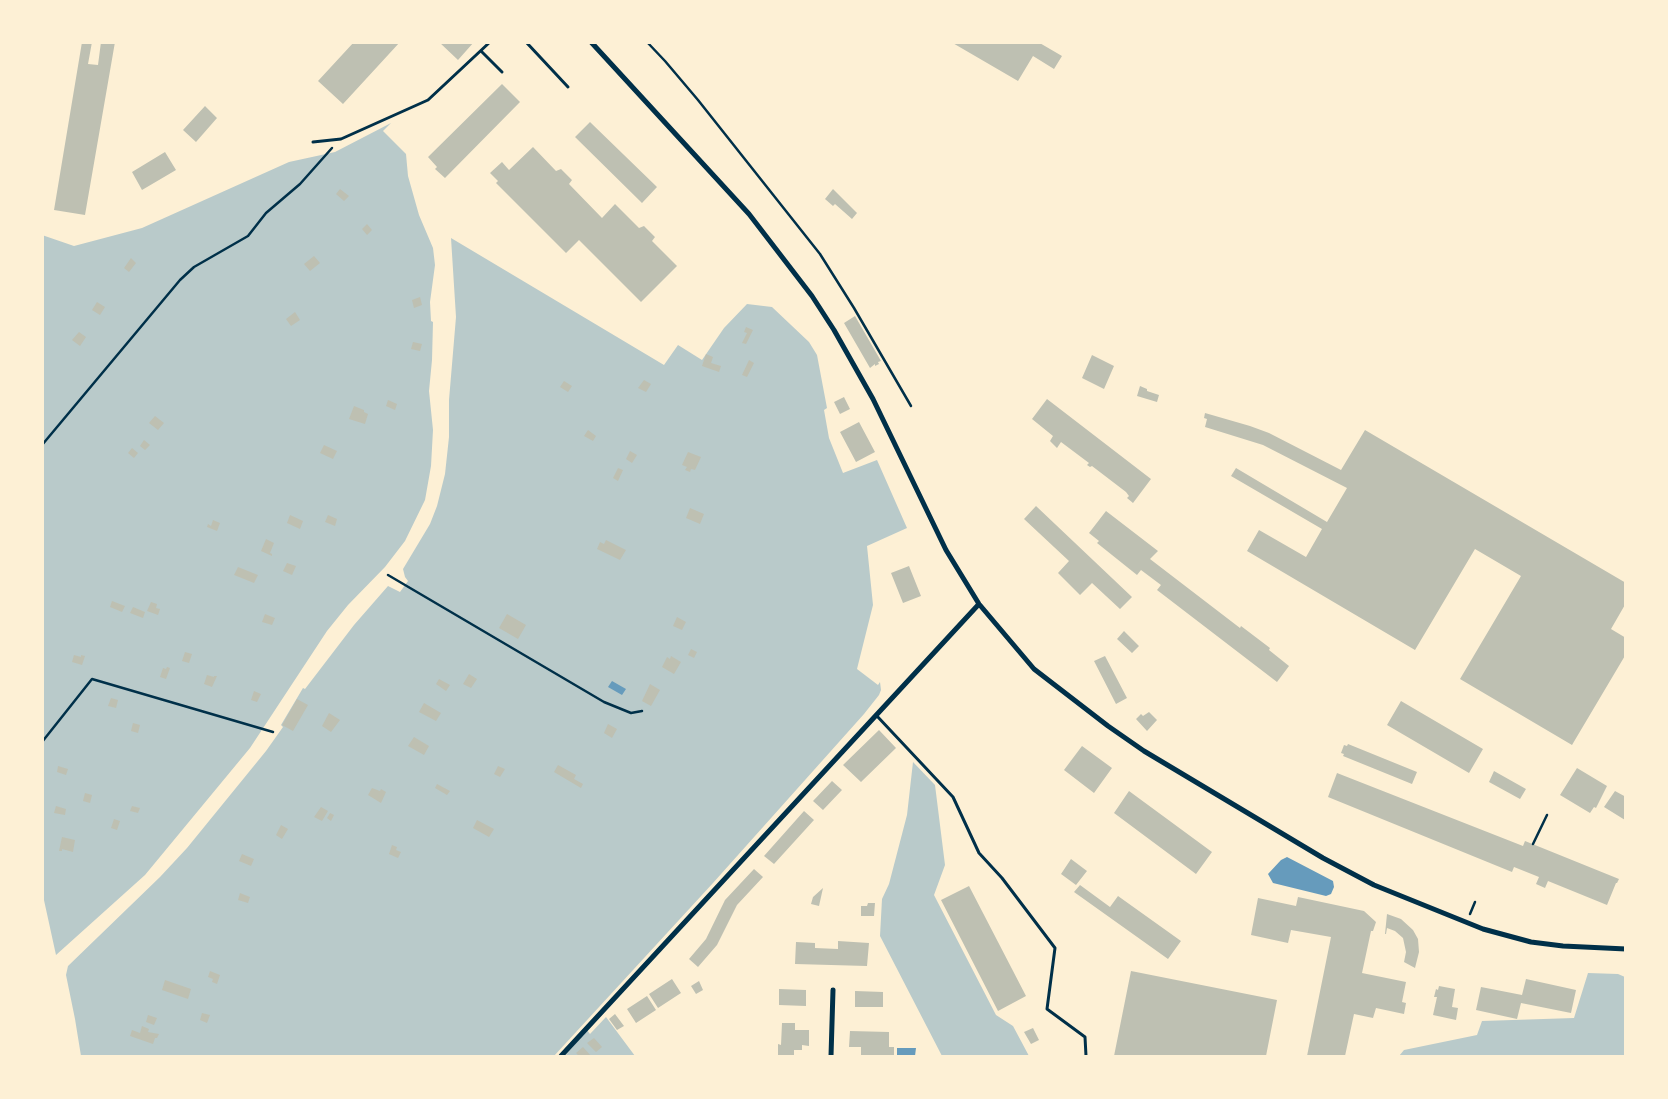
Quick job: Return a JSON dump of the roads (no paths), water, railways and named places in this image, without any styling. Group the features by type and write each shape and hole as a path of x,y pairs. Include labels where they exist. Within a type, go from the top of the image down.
{"street":[{"path":"591,42 749,214 812,296 834,330 873,399 946,550 979,604 1034,669 1108,726 1152,756 1323,858 1374,885 1483,929 1531,942 1626,950"},
{"path":"561,1056 979,604"},
{"path":"831,1056 833,990"}],"lane":[{"path":"313,142 341,140 428,100 490,42"},
{"path":"526,42 568,87"},
{"path":"482,51 502,72"},
{"path":"876,714 953,797 979,853 1002,878 1055,948 1047,1009 1085,1037 1086,1056"}],"water":[{"path":"612,681 626,689 622,695 608,687"},
{"path":"1287,857 1333,881 1334,887 1331,894 1326,896 1273,883 1268,874 1281,860"},
{"path":"897,1048 916,1048 915,1056 897,1056"}]}
